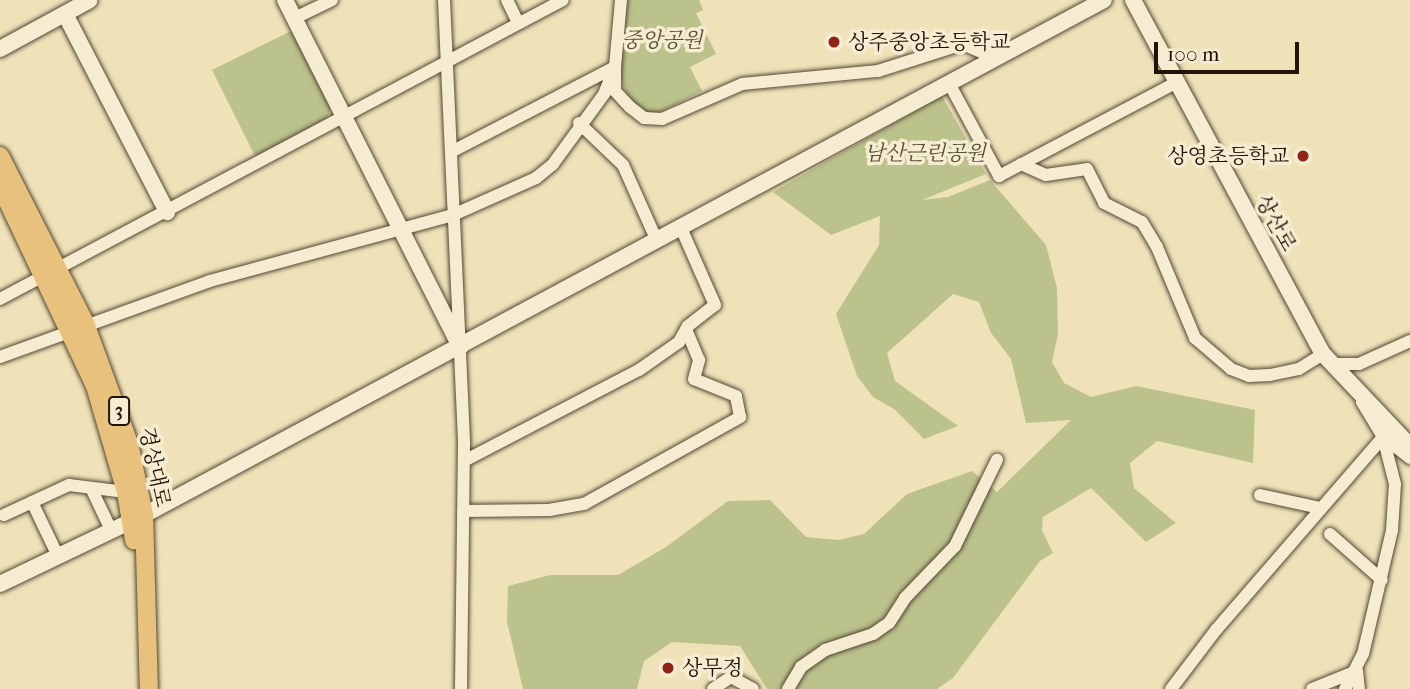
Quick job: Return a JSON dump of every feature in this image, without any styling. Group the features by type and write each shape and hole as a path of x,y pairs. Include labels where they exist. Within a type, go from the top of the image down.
{"main road":[{"name":"경상대로","path":"0,156 50,271"},
{"name":"경상대로","path":"0,185 50,271 78,326 129,443 138,517 149,689"},
{"name":"경상대로","path":"78,326 126,492 138,517 138,689"}],"street":[{"path":"0,49 67,8 90,0"},
{"path":"285,0 460,347"},
{"path":"295,18 332,0"},
{"path":"444,0 464,461 461,689"},
{"path":"507,0 518,23"},
{"path":"0,299 563,0"},
{"path":"621,0 615,91 643,118 662,119 742,84 878,71 963,44 996,59"},
{"path":"0,584 138,517 460,347 1104,0"},
{"name":"상산로","path":"1133,0 1328,359 1410,446"},
{"path":"67,8 167,212"},
{"path":"451,152 615,68"},
{"path":"0,357 78,326 210,281 453,215 536,178 553,164 579,123 604,94 615,68"},
{"path":"948,83 999,176 1177,82"},
{"path":"579,123 623,165 657,241"},
{"path":"1021,164 1046,175 1087,169 1104,203 1142,222 1157,247 1195,338 1231,369 1249,376 1298,369 1328,359 1359,364 1410,341"},
{"path":"464,461 639,370 679,342 686,330 715,305 681,228"},
{"path":"463,511 549,510 584,504 740,417 736,396 694,379 699,360 686,330"},
{"path":"1345,689 1357,671 1382,580 1395,484 1383,437 1355,389"},
{"path":"1383,437 1410,458"},
{"path":"1171,689 1383,437"},
{"path":"788,689 801,667 825,650 873,634 888,623 905,598 955,546 997,460"},
{"path":"4,514 69,485 126,492"},
{"path":"91,488 111,530"},
{"path":"1260,495 1321,508"},
{"path":"32,502 58,556"},
{"path":"1331,534 1382,580"},
{"path":"1312,689 1357,671"},
{"path":"1357,671 1359,689"},
{"path":"713,689 731,677 753,689"}],"green space":[{"name":"중앙공원","path":"624,0 699,0 703,10 696,13 716,54 690,67 702,91 656,114 642,110 628,98 620,77"},
{"path":"291,31 331,107 325,125 262,158 254,154 212,70"},
{"name":"남산근린공원","path":"942,96 986,174 922,200 948,197 990,180 1046,245 1057,288 1058,334 1052,362 1064,383 1091,397 1136,386 1255,410 1253,463 1157,441 1130,463 1134,488 1176,523 1146,542 1091,488 1043,517 1042,530 1053,553 1040,561 953,678 937,689 767,689 740,646 672,642 644,661 637,689 523,689 507,622 508,586 550,575 618,575 666,547 728,501 770,500 806,537 839,540 864,534 907,494 972,471 997,492 1071,420 1026,423 1011,359 991,333 979,302 953,294 887,353 895,381 958,426 924,439 894,409 873,397 857,376 836,314 879,245 880,216 831,235 773,192"}],"place":[{"name":"상주중앙초등학교","path":"834,42"},
{"name":"상영초등학교","path":"1303,156"},
{"name":"상무정","path":"668,668"}]}
